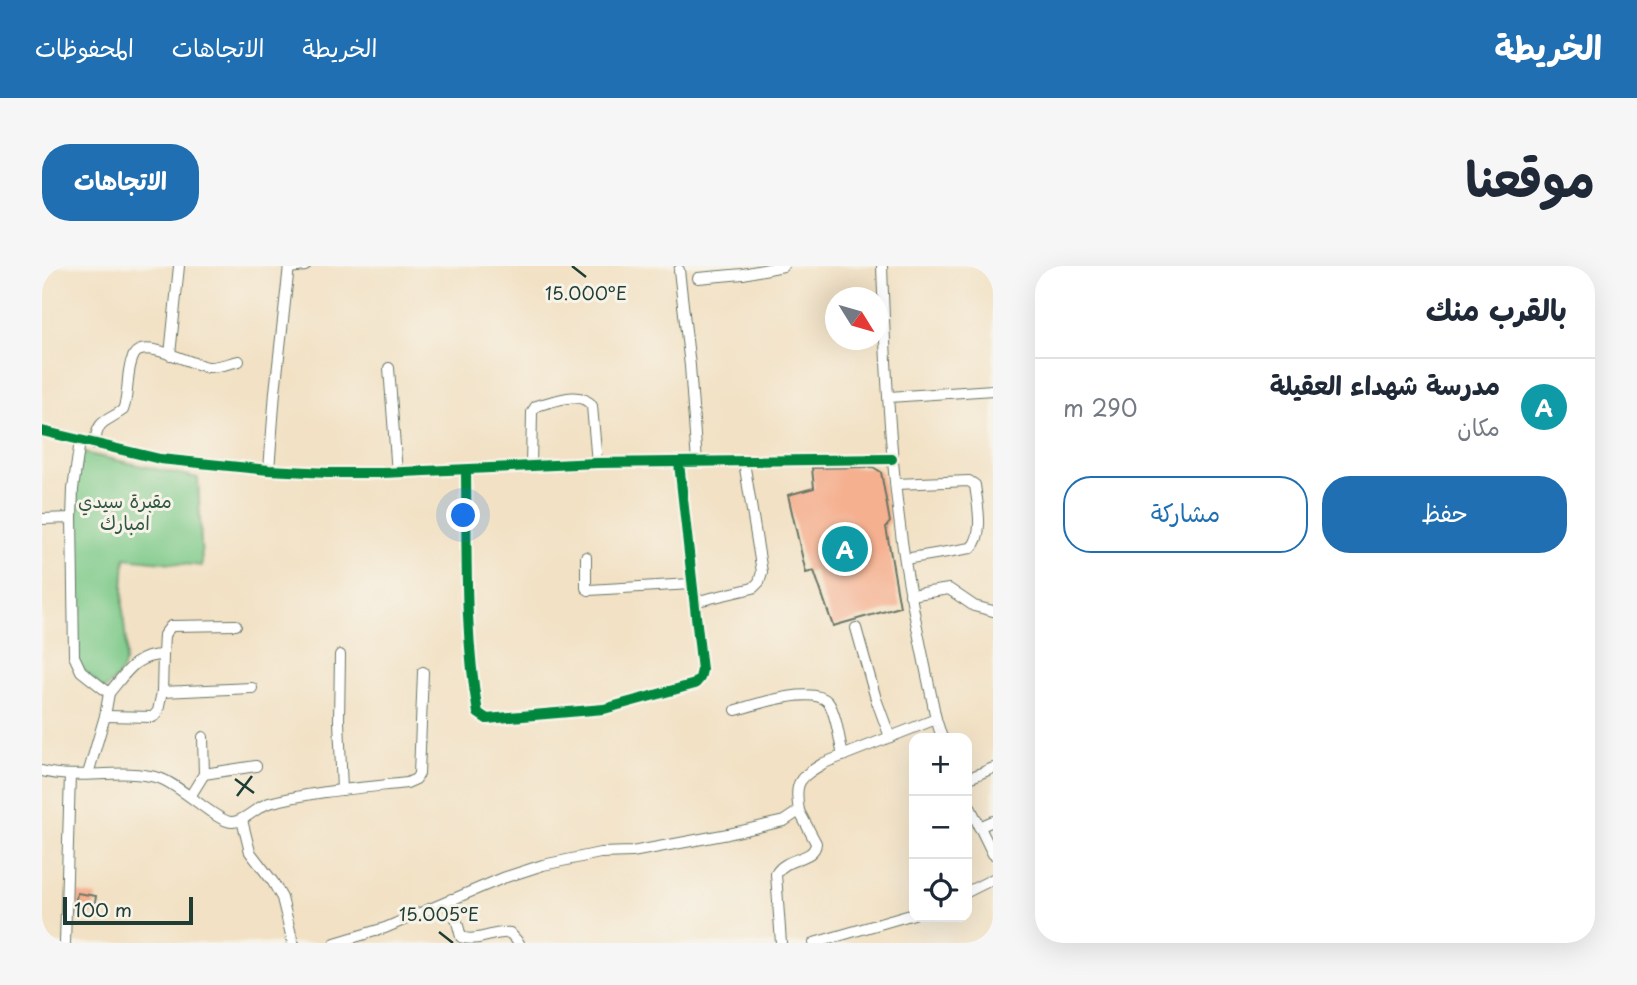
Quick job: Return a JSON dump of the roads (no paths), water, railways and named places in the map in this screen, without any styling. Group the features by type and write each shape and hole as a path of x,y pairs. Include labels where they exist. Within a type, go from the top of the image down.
{"street":[{"path":"170,355 179,266"},
{"path":"270,470 275,392 289,267 305,266"},
{"path":"698,278 743,274 783,266"},
{"path":"882,266 892,459 910,595 940,733"},
{"path":"679,270 697,463"},
{"path":"94,445 102,422 123,410 132,358 137,351 144,348 209,368 239,360"},
{"path":"389,368 397,473"},
{"path":"889,397 993,390"},
{"path":"531,467 532,412 536,406 580,397 588,400 592,406 597,463"},
{"path":"42,431 160,459 270,470 397,473 597,463 892,459"},
{"path":"80,441 72,518 74,656 81,671 109,693"},
{"path":"466,470 466,579 477,706 481,717 487,719 604,709 695,684 700,678 702,670 679,463"},
{"path":"694,602 753,588 759,582 762,572 744,463"},
{"path":"896,484 969,481 975,485 978,532 975,545 971,548 905,559"},
{"path":"42,519 72,518"},
{"path":"586,557 586,588 589,590 691,584"},
{"path":"910,595 949,589 974,606 993,611"},
{"path":"105,716 153,717 158,711 163,692 164,635 171,626 236,625"},
{"path":"856,628 890,737"},
{"path":"88,774 109,693 129,669 145,656 163,655"},
{"path":"340,655 342,790"},
{"path":"42,771 70,775 152,777 175,785 222,820 233,823 242,820 258,807 268,804 342,790 407,783 416,779 419,774 423,672"},
{"path":"163,692 252,688"},
{"path":"736,710 783,697 820,696 828,702 833,713 843,756"},
{"path":"781,943 776,874 786,862 813,853 816,849 799,811 796,791 799,781 824,763 936,719"},
{"path":"191,795 204,774 203,737"},
{"path":"204,774 256,766"},
{"path":"972,777 993,768"},
{"path":"65,943 70,775"},
{"path":"335,943 385,928 503,878 543,865 600,853 632,852 728,834 784,821 799,811"},
{"path":"972,812 993,854"},
{"path":"242,820 250,852 282,898 293,943"},
{"path":"979,827 993,821"},
{"path":"972,890 993,880"},
{"path":"451,899 461,937 472,941 500,932 510,933 519,943"},
{"path":"814,943 909,915"}],"place":[{"name":"مدرسة شهداء العقيلة","path":"845,549"}],"park label":[{"name":"مقبرة سيدي امبارك","path":"125,511"}]}
